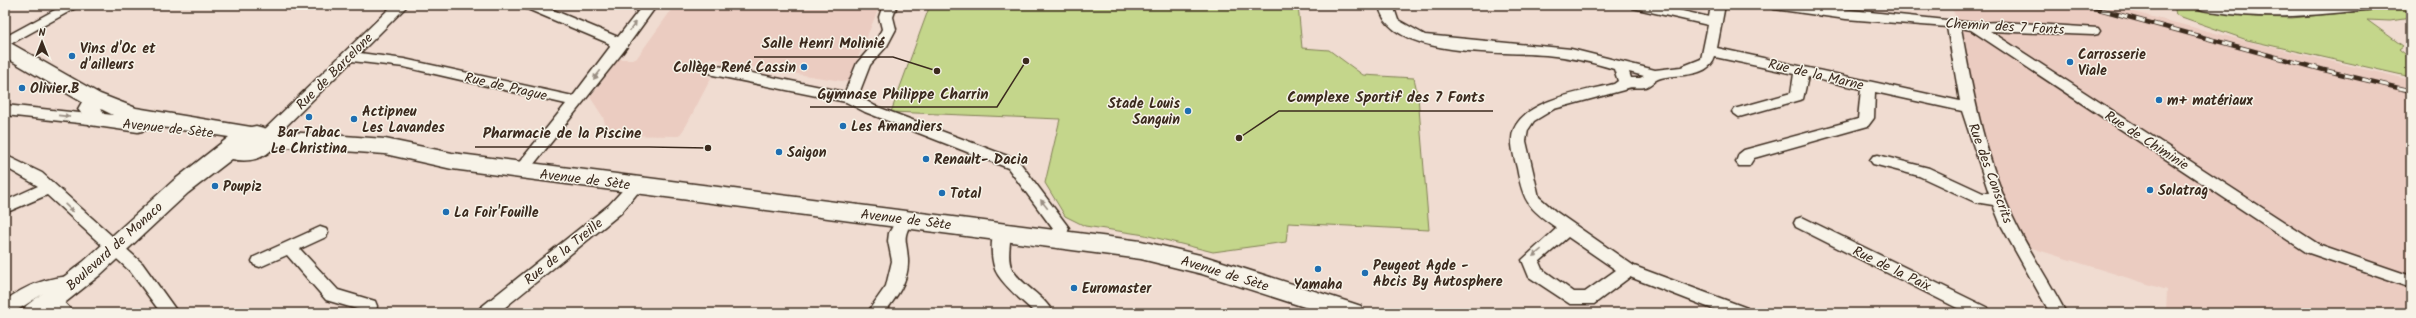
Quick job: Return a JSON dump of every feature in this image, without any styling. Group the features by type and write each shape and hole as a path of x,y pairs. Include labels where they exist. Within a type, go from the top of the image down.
{"main road":[{"name":"Avenue de Sète","path":"5,48 94,100 103,101 118,109 135,115 209,125 251,143"},
{"path":"94,100 89,109 98,120"},
{"name":"Avenue de Sète","path":"98,120 218,133 251,143 302,145 329,151 422,162 452,161 1002,230 1141,250 1204,265 1352,313"},
{"name":"Boulevard de Monaco","path":"51,309 74,282 114,248 191,177 251,143"}],"street":[{"name":"Rue de Barcelone","path":"251,143 349,56 401,5"},
{"path":"530,5 613,40 618,48"},
{"path":"521,170 618,48 650,5"},
{"path":"850,98 864,63 882,43 889,29 886,17 890,5"},
{"path":"1386,5 1388,16 1394,23 1401,29 1422,39 1569,52 1602,58 1622,66 1641,69 1653,74 1672,74 1696,68 1707,61 1718,5"},
{"path":"1638,5 1715,22"},
{"name":"Chemin des 7 Fonts","path":"1774,5 1846,15 1975,27 2001,26 2093,31"},
{"path":"1890,5 1898,19"},
{"path":"2201,5 2246,13 2282,14 2376,5"},
{"path":"5,43 67,6"},
{"name":"Rue des Conscrits","path":"1953,24 1968,108 1999,200 2016,238 2058,313"},
{"name":"Rue de Chiminie","path":"1975,27 2312,248 2411,282"},
{"name":"Rue de la Marne","path":"1710,51 1968,108"},
{"name":"Rue de Prague","path":"349,56 404,63 576,101"},
{"path":"1622,66 1622,75 1626,82"},
{"path":"713,70 850,98 870,109 1013,164 1054,217 1060,228 1058,238"},
{"path":"1739,112 1798,96 1802,71"},
{"path":"1653,74 1650,80 1643,83 1626,82 1619,87 1541,110 1528,118 1521,129 1519,146 1528,192 1540,208 1628,270 1741,313"},
{"path":"1744,162 1744,158 1748,154 1863,123 1867,118 1868,86"},
{"path":"5,110 98,120"},
{"path":"5,160 37,177 136,267 170,313"},
{"path":"1878,160 1924,172 1980,198 1999,200"},
{"name":"Rue de la Treille","path":"486,313 616,208 626,199 636,185"},
{"path":"5,207 48,188"},
{"path":"875,313 894,288 900,261 897,237 905,219"},
{"name":"Rue de la Paix","path":"1802,223 1982,313"},
{"path":"1568,228 1530,260 1535,273 1570,298 1588,300 1628,270"},
{"path":"1002,230 1000,246 1004,271 1043,312"},
{"path":"260,261 320,233"},
{"path":"289,247 332,295 368,310"},
{"path":"5,310 33,289 63,282 74,282"}],"shaded area":[{"name":"Collège René Cassin","path":"675,5 880,5 848,82 720,62 722,60 710,58 700,72 711,78 686,126 679,136 608,135 603,117 590,97 619,59 636,59"},
{"path":"1950,5 2106,5 2258,44 2411,80 2411,313 2166,313 2167,290 2009,241 1963,104 1958,21"}],"green space":[{"path":"930,5 1102,5 1141,8 1148,5 1298,5 1302,48 1329,50 1363,75 1414,78 1418,96 1429,230 1288,223 1286,242 1213,252 1145,235 1085,226 1065,216 1045,183 1060,119 891,112"},
{"path":"2174,5 2255,17 2292,18 2411,6 2411,18 2390,21 2367,20 2403,46 2399,49 2411,59 2411,77 2247,40 2176,15"}],"railway":[{"path":"2084,5 2324,70 2411,91"}],"place":[{"name":"Vins d'Oc et d'ailleurs","path":"72,56"},
{"name":"Gymnase Philippe Charrin","path":"1026,61"},
{"name":"Carrosserie Viale","path":"2070,62"},
{"name":"Collège René Cassin","path":"804,67"},
{"name":"Salle Henri Molinié","path":"937,71"},
{"name":"Olivier.B","path":"22,88"},
{"name":"m+ matériaux","path":"2159,100"},
{"name":"Stade Louis Sanguin","path":"1188,111"},
{"name":"Bar Tabac Le Christina","path":"309,117"},
{"name":"Actipneu Les Lavandes","path":"354,119"},
{"name":"Les Amandiers","path":"843,126"},
{"name":"Complexe Sportif des 7 Fonts","path":"1239,138"},
{"name":"Pharmacie de la Piscine","path":"708,148"},
{"name":"Saigon","path":"779,152"},
{"name":"Renault- Dacia","path":"926,159"},
{"name":"Poupiz","path":"215,186"},
{"name":"Solatrag","path":"2150,190"},
{"name":"Total","path":"942,193"},
{"name":"La Foir'Fouille","path":"446,212"},
{"name":"Yamaha","path":"1318,269"},
{"name":"Peugeot Agde - Abcis By Autosphere","path":"1365,273"},
{"name":"Euromaster","path":"1074,288"}]}
